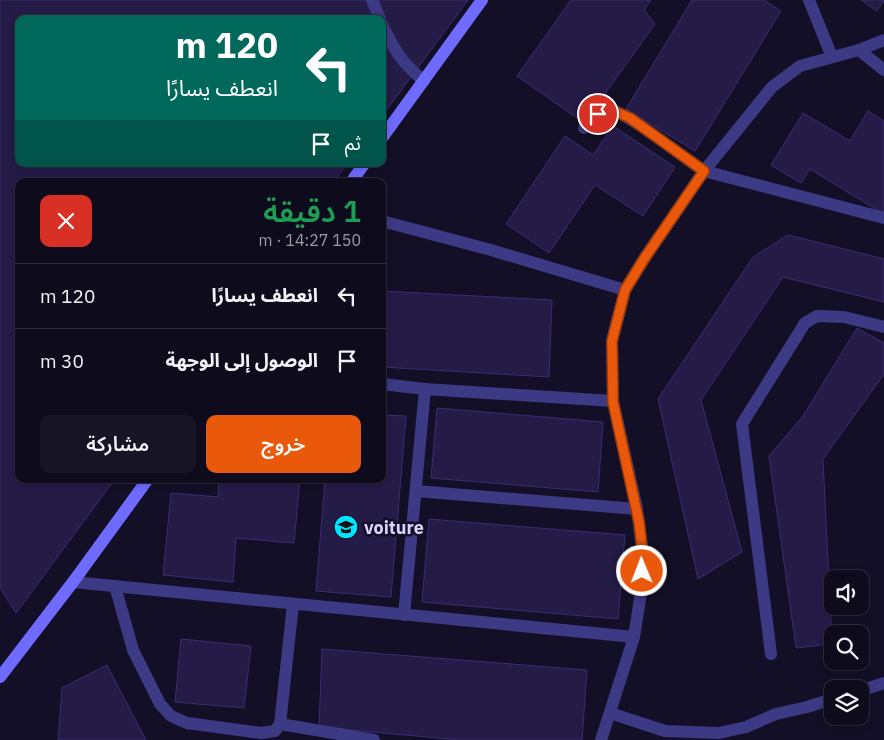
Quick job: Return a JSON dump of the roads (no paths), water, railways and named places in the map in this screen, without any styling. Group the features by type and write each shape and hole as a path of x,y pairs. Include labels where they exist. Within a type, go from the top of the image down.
{"main road":[{"path":"386,132 482,0"},
{"path":"354,178 362,167"},
{"path":"0,677 73,582 145,483"}],"street":[{"path":"372,0 378,15"},
{"path":"809,0 832,57"},
{"path":"386,33 392,47 406,66 424,80"},
{"path":"601,740 634,637 642,586 643,556 637,509 613,402 612,341 625,290 704,171 772,87 800,66 859,50 884,40"},
{"path":"859,50 884,70"},
{"path":"584,128 598,114 614,111 630,118 704,171 884,218"},
{"path":"386,222 491,250 625,290"},
{"path":"771,654 742,424 805,323 817,316 844,317 884,327"},
{"path":"386,384 425,389 613,402"},
{"path":"404,615 425,389"},
{"path":"416,491 637,509"},
{"path":"73,582 634,637"},
{"path":"115,586 133,650 160,704 171,716 187,723 261,733 275,731 280,724 293,604"},
{"path":"869,688 884,683"},
{"path":"610,713 665,731 719,733 746,727 776,714 824,702"},
{"path":"280,724 374,740"}],"place":[{"name":"voiture","path":"346,527"}]}
